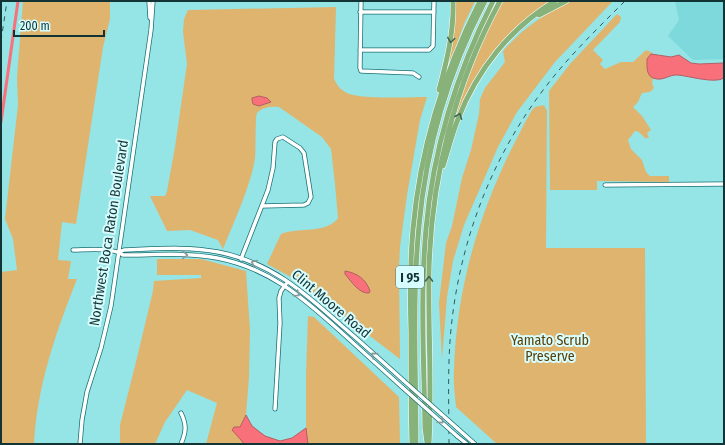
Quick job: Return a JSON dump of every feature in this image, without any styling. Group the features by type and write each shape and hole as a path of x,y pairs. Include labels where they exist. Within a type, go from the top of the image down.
{"highway":[{"path":"435,112 450,47 453,24 453,1"},
{"name":"I 95","path":"412,444 410,280 412,242 420,176 435,112 457,50 480,1"},
{"path":"416,444 416,279 422,197 431,148 446,96 465,44 485,1"},
{"path":"428,444 425,428 423,282 430,200 440,145 455,92 470,52 493,1"},
{"name":"I 95","path":"428,444 429,270 432,225 438,180 447,135 459,94 475,53 500,1"},
{"path":"438,180 453,132 466,99 486,66 503,44 526,22 555,1"},
{"path":"503,44 533,20 566,1"}],"street":[{"name":"Northwest Boca Raton Boulevard","path":"149,1 151,23"},
{"name":"Northwest Boca Raton Boulevard","path":"80,444 82,420 87,392 101,351 108,320 119,252 153,1"},
{"path":"361,1 361,71 413,73 419,77"},
{"path":"360,50 429,50 433,46 434,1"},
{"path":"360,12 434,12"},
{"path":"239,264 268,190 272,172 275,142 277,139 282,137 300,148 304,153 311,197 308,203 304,205 262,206"},
{"path":"605,185 724,184"},
{"path":"160,249 161,254"},
{"name":"Clint Moore Road","path":"119,252 124,250 160,249 207,250 241,258 263,267 288,282 316,303 475,444"},
{"name":"Clint Moore Road","path":"73,250 104,250 119,252 123,255 161,254 201,256 239,264 262,273 285,286 308,303 467,444"},
{"path":"276,409 280,298 281,291 288,282"},
{"path":"181,413 185,421 186,429 181,444"}],"shaded area":[{"path":"675,1 724,1 724,59 693,60 668,36 679,20"},
{"path":"651,54 671,57 679,55 691,63 699,64 724,63 724,78 720,80 708,80 675,75 663,79 653,78 649,75 647,67 647,59"},
{"path":"259,96 267,98 271,102 259,106 253,104 252,98"},
{"path":"345,271 360,277 366,283 370,291 369,293 365,293 356,286 345,274"},
{"path":"246,415 252,426 265,436 280,441 292,438 306,428 308,444 244,444 232,430 234,427 240,427"}],"green space":[{"path":"23,1 110,1 110,19 103,47 76,224 62,222 58,260 71,261 68,279 77,279 55,339 43,380 34,444 1,444 1,272 17,270 13,239 5,219 18,105 17,77"},
{"path":"454,1 475,1 464,24 451,60 449,60"},
{"path":"502,1 551,1 521,23 495,50 474,80 458,114 456,113 471,70"},
{"path":"572,1 613,1 555,62 517,112 498,147 464,225 453,261 447,297 442,359 439,303 446,243 452,226 462,178 471,150 479,114 480,99 485,88 505,62 503,51 534,22"},
{"path":"336,7 334,78 339,87 351,95 384,98 427,97 420,120 400,247 400,359 298,281 267,264 281,234 320,228 333,223 338,218 331,149 322,137 279,107 267,107 257,113 255,159 253,170 223,249 218,240 190,230 167,231 150,196 165,196 167,191 187,64 183,32 184,19 188,10"},
{"path":"617,14 621,17 620,22 593,50 603,60 600,64 605,69 621,62 633,62 646,50 653,53 647,59 649,75 653,78 652,83 654,88 650,92 642,93 638,102 633,107 642,116 651,130 647,133 649,138 645,138 639,132 635,131 628,140 631,149 642,160 646,172 650,176 669,176 669,182 597,181 597,190 550,190 549,91 570,64"},
{"name":"Yamato Scrub Preserve","path":"544,105 547,111 546,248 645,248 646,444 497,444 456,407 454,380 456,341 464,283 471,254 490,198 514,144 535,107"},
{"path":"157,259 201,259 246,271 250,330 249,377 246,415 252,426 265,436 280,441 292,438 306,428 308,316 314,317 399,397 400,444 206,444 217,403 187,390 165,422 155,444 120,444 120,425 153,291 154,281 201,278 201,275 157,275"}],"waterway":[{"path":"1,122 18,1"}],"railway":[{"path":"1,41 7,1"},
{"path":"449,444 449,366 452,320 464,257 472,226 483,196 511,138 528,111 547,85 575,52 625,1"}]}
